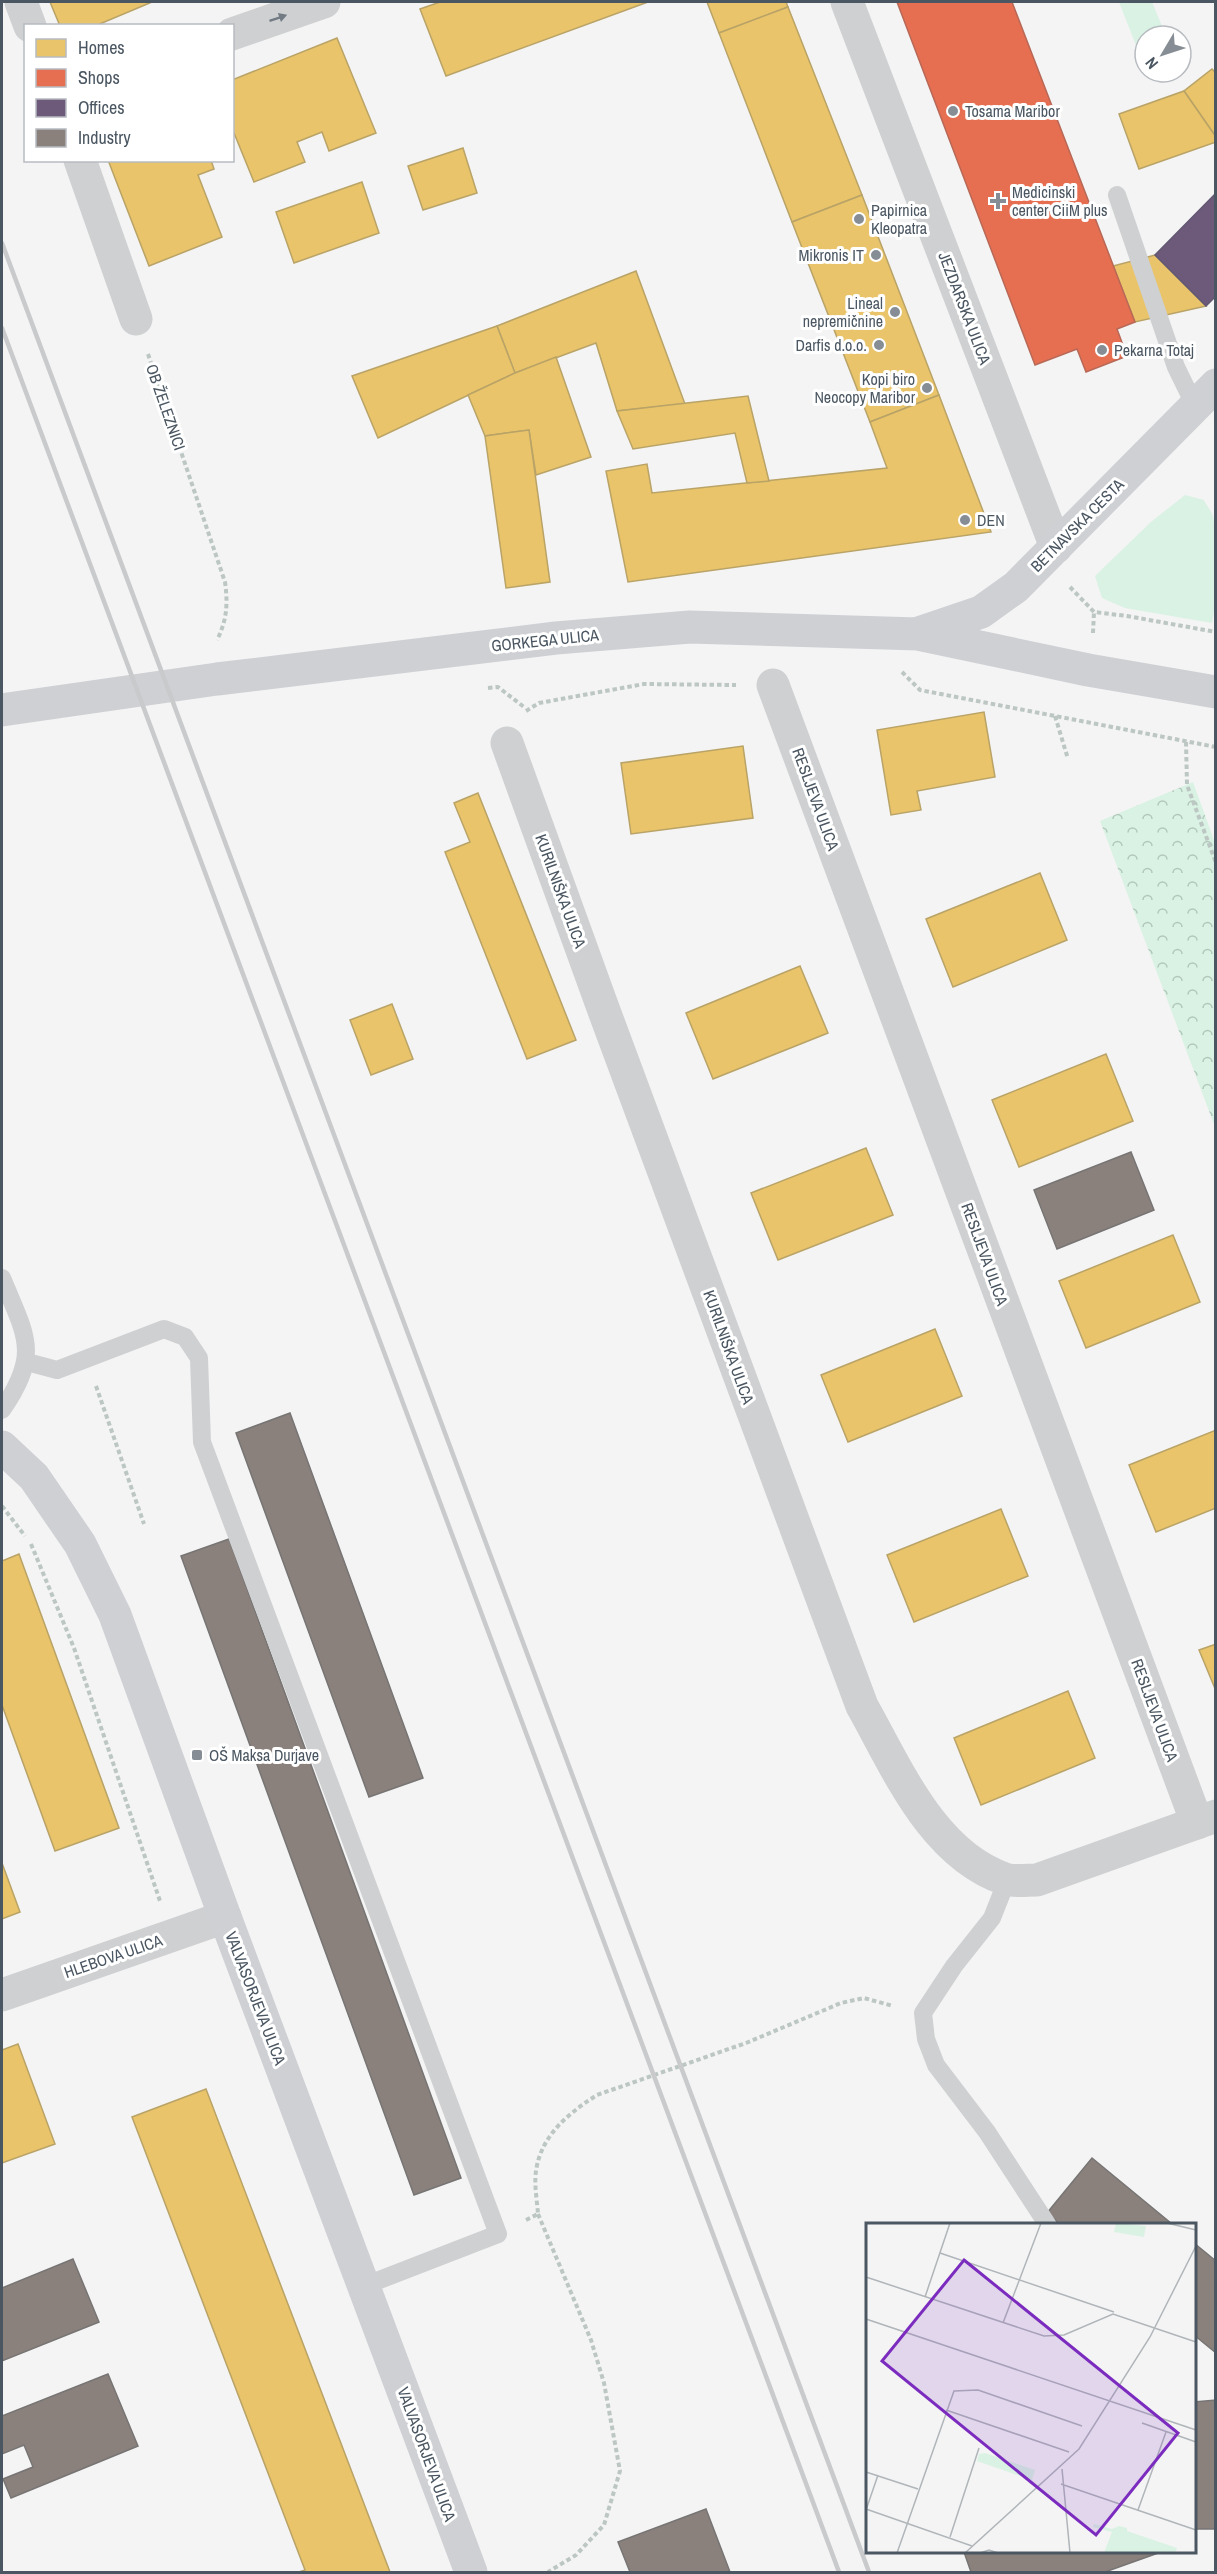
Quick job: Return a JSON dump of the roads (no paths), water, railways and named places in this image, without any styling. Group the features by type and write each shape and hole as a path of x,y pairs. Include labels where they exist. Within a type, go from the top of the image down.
{"street":[{"path":"21,2 29,24"},
{"path":"234,33 324,2"},
{"name":"JEZDARSKA ULICA","path":"847,2 1056,547"},
{"path":"81,162 136,319"},
{"name":"BETNAVSKA CESTA","path":"918,634 981,612 1016,587 1205,396"},
{"name":"GORKEGA ULICA","path":"2,710 217,679 556,638 690,627 918,634 1088,670 1215,692"},
{"name":"RESLJEVA ULICA","path":"773,686 1206,1820"},
{"name":"KURILNIŠKA ULICA","path":"507,743 862,1706 929,1820 956,1849 983,1869 1022,1880"},
{"name":"VALVASORJEVA ULICA","path":"2,1447 34,1477 73,1535 115,1615 225,1917 471,2572"},
{"path":"1022,1880 1206,1820"},
{"name":"HLEBOVA ULICA","path":"2,1995 225,1917"}],"lane":[{"path":"1117,195 1176,367 1205,396"},
{"path":"2,1278 24,1335 27,1362 18,1386 2,1410"},
{"path":"27,1362 57,1370 164,1329 185,1337 199,1358 201,1442 498,2234 364,2286"},
{"path":"1022,1880 954,1966 923,2013 926,2039 936,2065 987,2132 1046,2223"}],"railway":[{"path":"2,243 869,2572"},
{"path":"2,328 839,2572"}],"place":[{"name":"Tosama Maribor","path":"953,111"},
{"name":"Medicinski center CiiM plus","path":"998,201"},
{"name":"Papirnica Kleopatra","path":"859,219"},
{"name":"Mikronis IT","path":"876,255"},
{"name":"Lineal nepremičnine","path":"895,312"},
{"name":"Darfis d.o.o.","path":"879,345"},
{"name":"Pekarna Totaj","path":"1102,350"},
{"name":"Kopi biro Neocopy Maribor","path":"927,388"},
{"name":"DEN","path":"965,520"},
{"name":"OŠ Maksa Durjave","path":"197,1755"}]}
